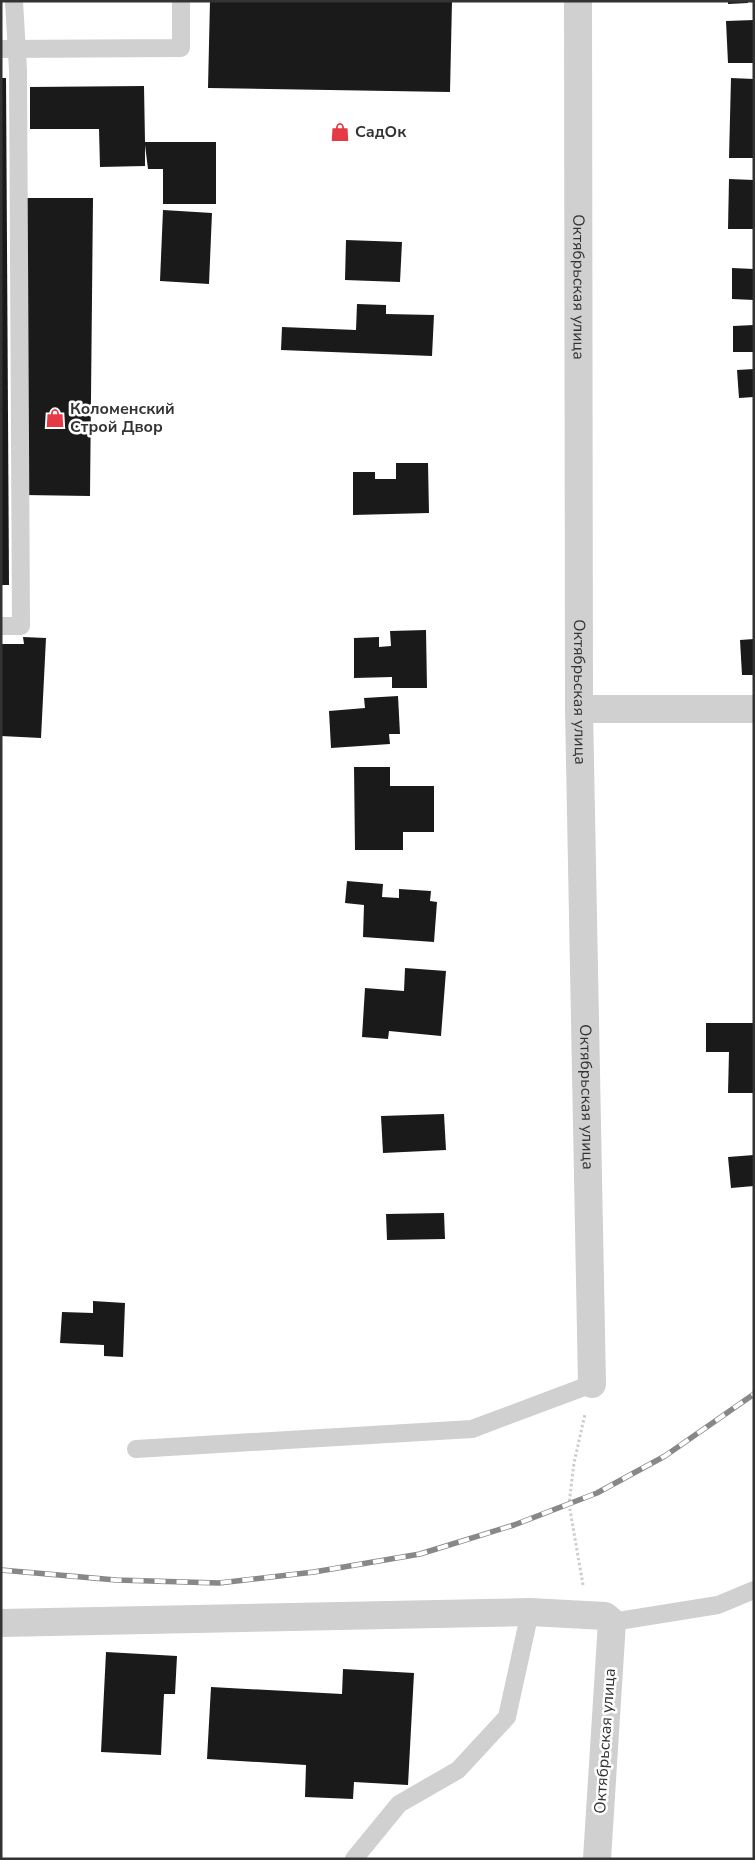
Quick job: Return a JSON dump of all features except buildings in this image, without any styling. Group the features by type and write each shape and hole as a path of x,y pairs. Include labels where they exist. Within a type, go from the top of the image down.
{"street":[{"name":"Октябрьская улица","path":"578,1 579,709 592,1384"},
{"path":"579,709 754,709"},
{"path":"1,1624 530,1612 600,1618"},
{"name":"Октябрьская улица","path":"597,1859 600,1618"}],"lane":[{"path":"1,626 21,626 9,49 14,1"},
{"path":"9,49 181,48 181,1"},
{"path":"136,1449 472,1429 592,1384"},
{"path":"600,1618 718,1605 754,1590"},
{"path":"354,1859 398,1804 458,1770 507,1717 530,1612"}],"path":[{"path":"592,1384 574,1462 569,1504 600,1618"}],"railway":[{"path":"1,1570 116,1580 219,1583 314,1572 420,1554 514,1525 597,1493 665,1456 754,1394"}],"place":[{"name":"СадОк","path":"340,132"},
{"name":"Коломенский Строй Двор","path":"55,418"}]}
